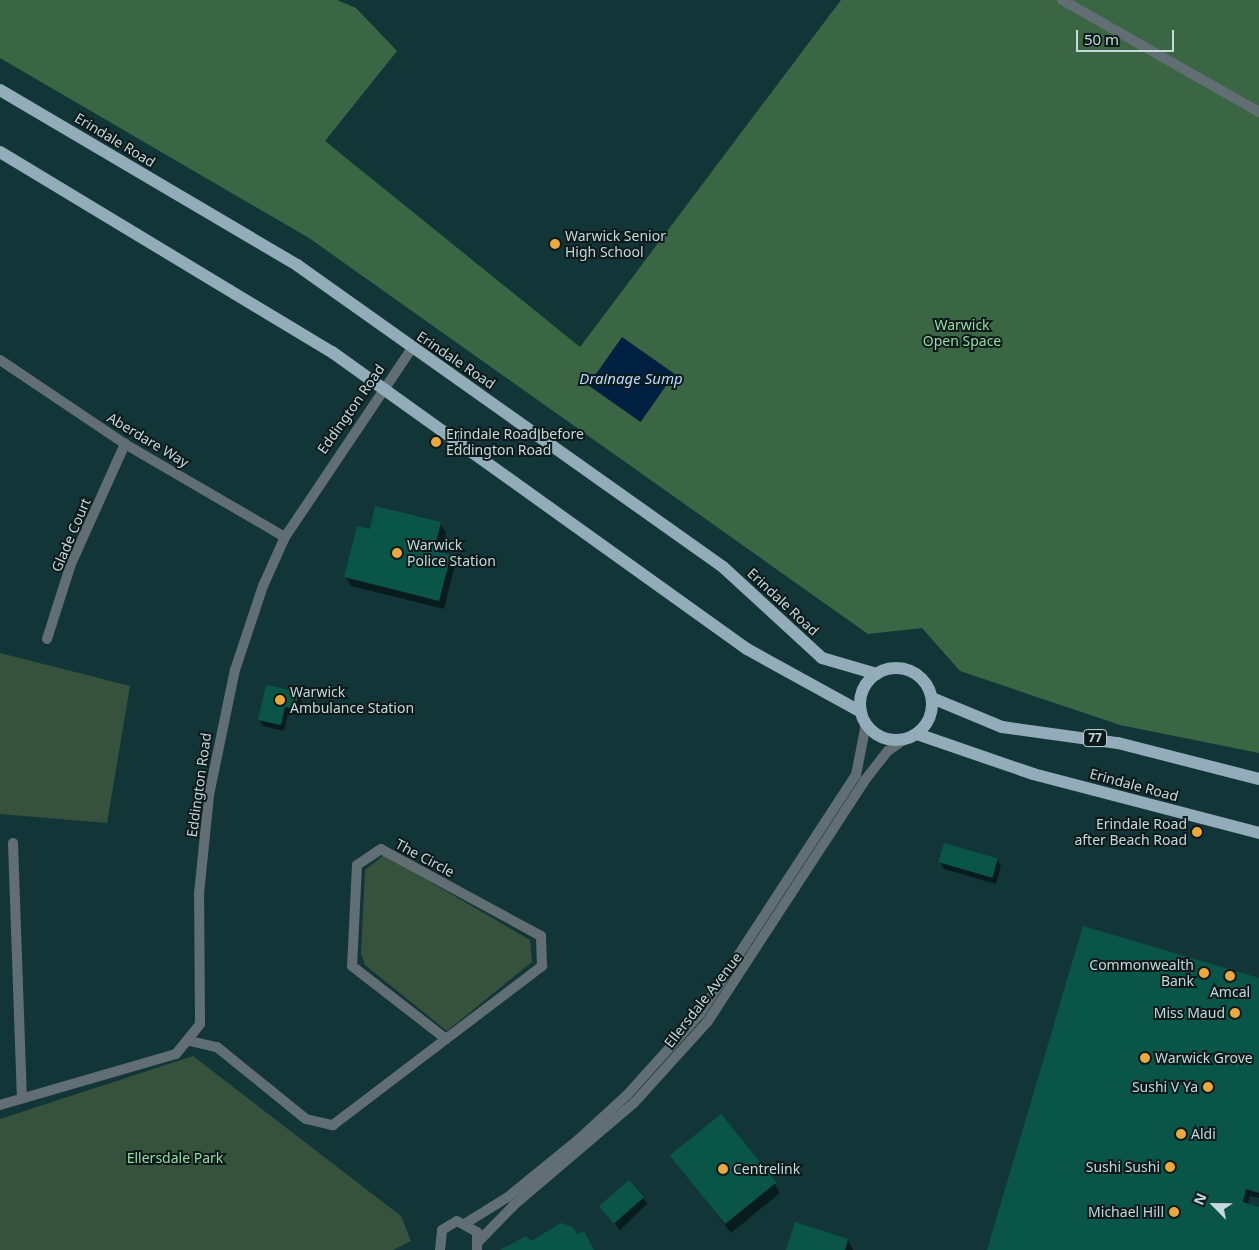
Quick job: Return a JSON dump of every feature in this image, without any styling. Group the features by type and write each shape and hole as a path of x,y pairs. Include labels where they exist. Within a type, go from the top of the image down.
{"main road":[{"name":"Erindale Road","path":"0,90 297,265 412,348 563,450 723,567 822,658 877,674 900,669 911,672 928,687 932,698"},
{"name":"Erindale Road","path":"0,152 332,352 381,389 768,664 864,718 883,738 911,737 1033,774 1259,833"},
{"path":"864,718 863,691 877,674"},
{"path":"911,737 926,724 932,698"},
{"name":"77","path":"932,698 1002,727 1118,743 1259,779"}],"street":[{"path":"1062,0 1259,112"},
{"name":"Eddington Road","path":"190,1042 200,1024 199,894 214,759 235,670 263,586 285,537 381,389 412,348"},
{"name":"Aberdare Way","path":"0,360 125,444 285,537"},
{"name":"Glade Court","path":"47,639 72,564 125,444"},
{"name":"Ellersdale Avenue","path":"429,1250 449,1224 466,1223 508,1196 578,1140 627,1095 700,1014 856,775 864,718"},
{"name":"Ellersdale Avenue","path":"466,1223 478,1245 514,1205 634,1103 708,1021 865,780 888,751 911,737"},
{"path":"13,843 22,1098"},
{"name":"The Circle","path":"190,1042 217,1046 306,1119 333,1125 542,966 541,936 381,849 357,865 352,966 446,1039"},
{"path":"0,1104 176,1054 190,1042"},
{"path":"438,1238 440,1250"}],"green space":[{"name":"Warwick Open Space","path":"0,0 337,0 356,8 397,51 325,141 580,347 841,0 1259,0 1259,753 1120,725 960,671 922,628 868,634 309,238 0,58"},
{"path":"0,653 130,686 107,823 0,814"},
{"path":"384,855 530,940 532,962 447,1031 365,965 361,954 365,870"},
{"name":"Ellersdale Park","path":"193,1056 401,1216 411,1241 393,1250 0,1250 0,1119"}],"water":[{"name":"Drainage Sump","path":"622,337 674,374 641,422 588,385"}],"building":[{"name":"Warwick Police Station","path":"375,506 441,522 434,551 451,555 439,601 344,577 357,526 370,529"},
{"name":"Warwick Ambulance Station","path":"266,685 299,692 295,709 285,707 281,725 258,720"},
{"path":"944,843 998,858 992,878 938,862"},
{"name":"Warwick Grove","path":"1083,926 1259,978 1259,1193 1246,1189 1243,1202 1259,1207 1259,1250 987,1250"},
{"name":"Centrelink","path":"721,1114 776,1182 725,1224 670,1156"},
{"path":"629,1180 644,1197 614,1224 599,1206"},
{"path":"795,1222 848,1239 845,1250 786,1250"},
{"path":"561,1223 573,1227 577,1234 584,1231 594,1250 500,1250 526,1236 531,1241"}],"place":[{"name":"Warwick Senior High School","path":"555,244"},
{"name":"Erindale Road before Eddington Road","path":"436,442"},
{"name":"Warwick Police Station","path":"397,553"},
{"name":"Warwick Ambulance Station","path":"280,700"},
{"name":"Erindale Road after Beach Road","path":"1197,832"},
{"name":"Commonwealth Bank","path":"1204,973"},
{"name":"Amcal","path":"1230,976"},
{"name":"Miss Maud","path":"1235,1013"},
{"name":"Warwick Grove","path":"1145,1058"},
{"name":"Sushi V Ya","path":"1208,1087"},
{"name":"Aldi","path":"1181,1134"},
{"name":"Sushi Sushi","path":"1170,1167"},
{"name":"Centrelink","path":"723,1169"},
{"name":"Michael Hill","path":"1174,1212"}]}
